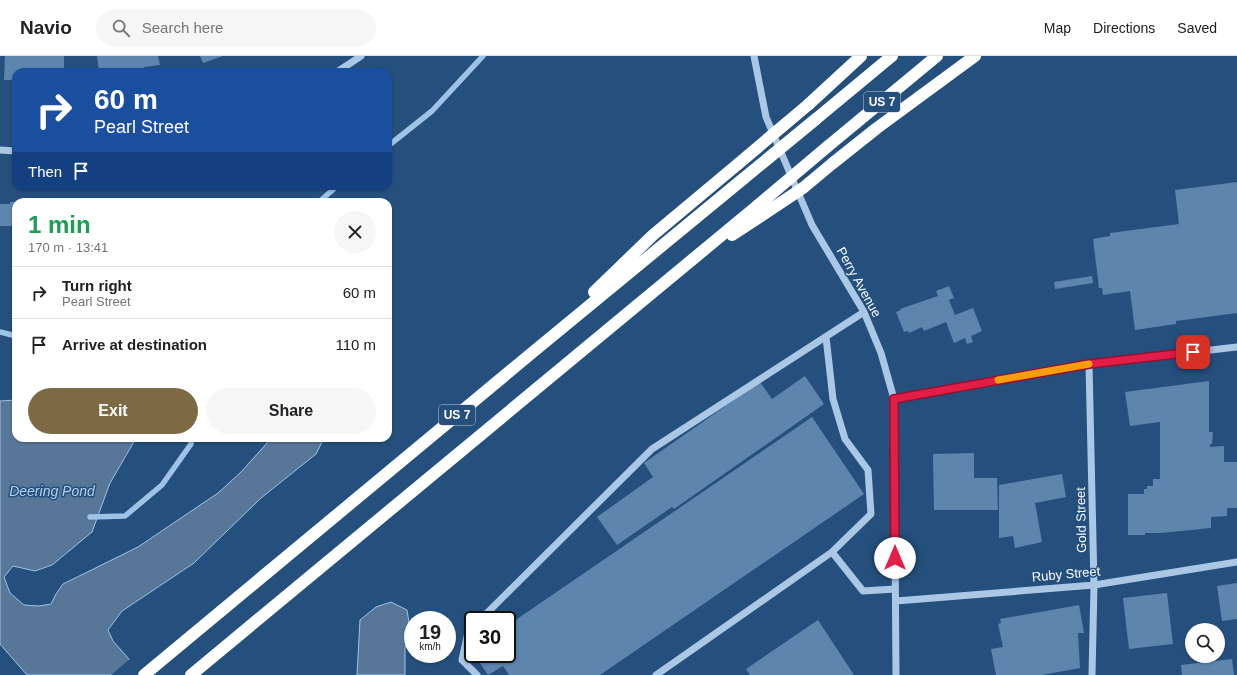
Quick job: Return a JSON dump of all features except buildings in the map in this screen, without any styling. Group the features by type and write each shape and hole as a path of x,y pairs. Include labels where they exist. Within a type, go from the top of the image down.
{"highway":[{"path":"533,352 653,235 809,104 861,56"},
{"name":"US 7","path":"144,675 892,56"},
{"name":"US 7","path":"191,675 689,263 759,211 827,147 937,56"},
{"path":"759,211 803,188 876,128 975,56"}],"street":[{"path":"343,68 361,56"},
{"name":"Perry Avenue","path":"754,56 766,117 812,225 864,312 881,353 894,399 896,675"},
{"path":"0,150 12,152"},
{"path":"489,611 652,449 864,312"},
{"path":"656,675 832,552 871,514 868,470 845,439 833,399 826,337"},
{"path":"894,399 1089,364 1237,347"},
{"name":"Gold Street","path":"1089,364 1094,585 1092,675"},
{"path":"832,552 863,591 895,590"},
{"name":"Ruby Street","path":"896,601 1094,585 1237,562"},
{"path":"464,651 462,660 464,662"},
{"path":"465,663 477,675"}],"water":[{"name":"Deering Pond","path":"12,400 12,442 134,442 110,483 92,532 52,565 35,571 13,566 4,577 10,593 24,605 39,606 51,604 63,584 138,547 218,493 241,472 268,442 322,442 316,454 261,498 194,563 122,611 108,630 113,641 143,675 27,675 0,644 0,401"},
{"path":"391,602 407,610 404,611 405,675 357,675 360,620 376,607"}],"pier":[{"path":"131,658 145,675 111,675"}],"waterway":[{"path":"392,143 432,111 483,56"},
{"path":"324,198 332,190"},
{"path":"0,332 12,335"},
{"path":"90,517 125,516 162,485 191,442"}],"slow traffic":[{"path":"998,380 1089,364"}],"route":[{"path":"895,558 894,399 1089,364 1193,352"}]}
